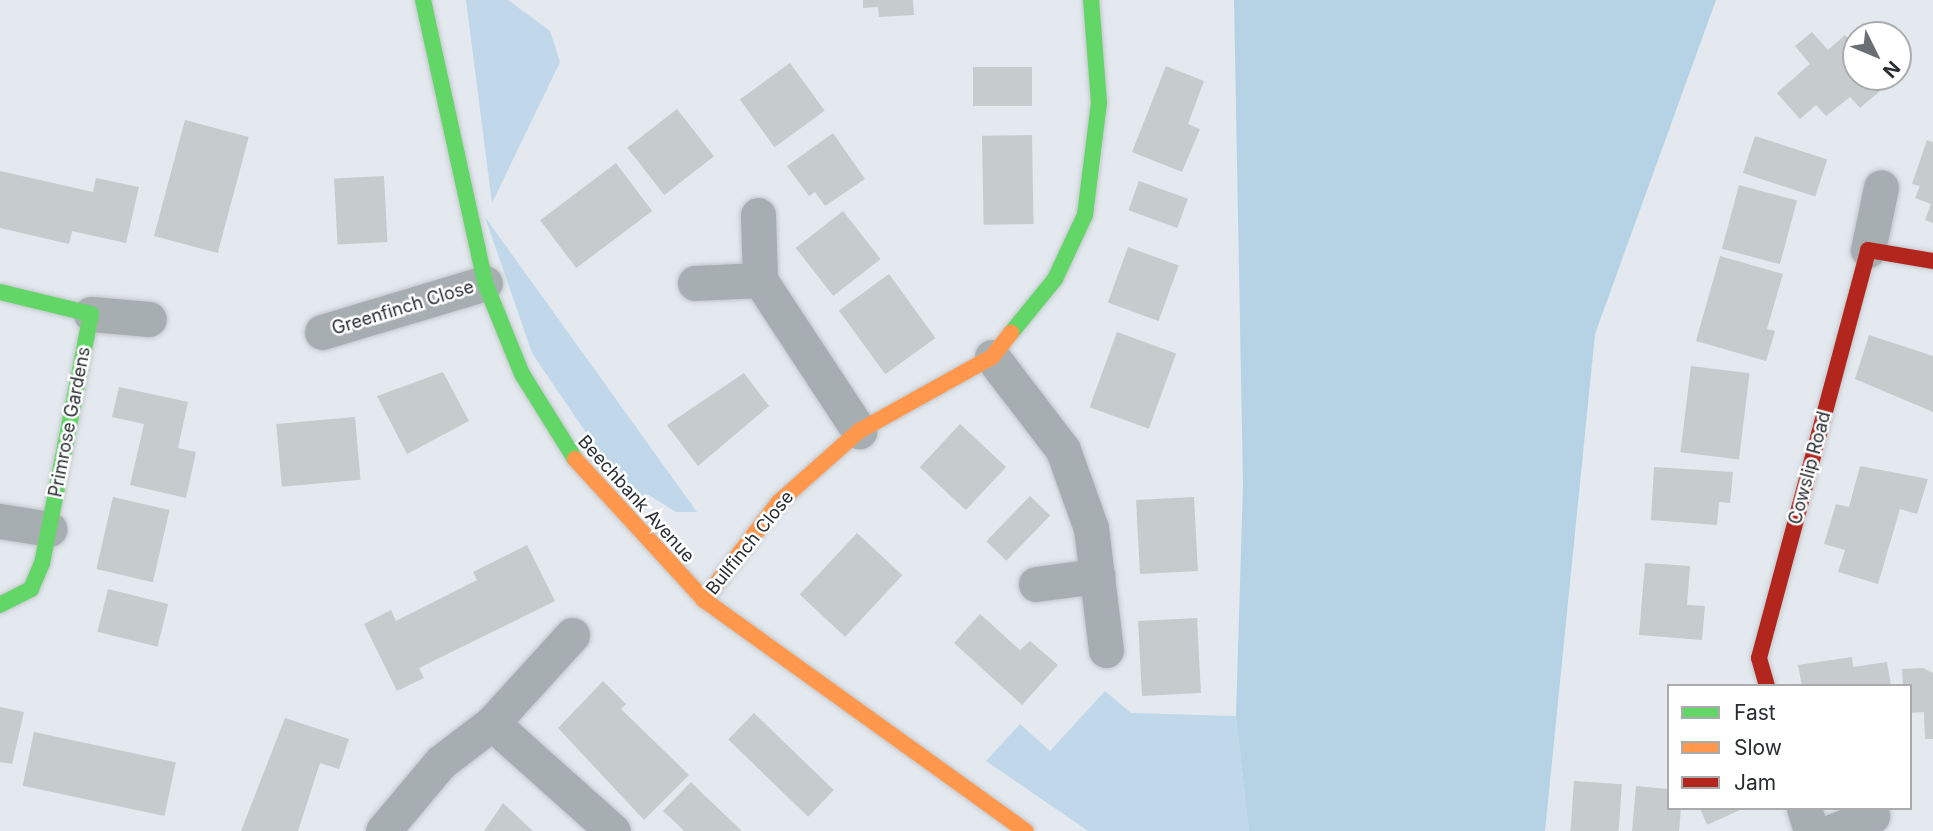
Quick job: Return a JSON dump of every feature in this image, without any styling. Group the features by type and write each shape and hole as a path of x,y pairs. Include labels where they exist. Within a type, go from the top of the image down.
{"street":[{"name":"Beechbank Avenue","path":"423,0 485,283 522,374 558,440 704,600 1026,831"},
{"name":"Bullfinch Close","path":"704,600 779,502 859,431 992,357 1055,279 1085,215 1099,103 1091,0"},
{"name":"Cowslip Road","path":"1767,684 1759,658 1868,250 1881,187"},
{"path":"758,215 760,280 859,431"},
{"path":"1868,250 1933,261"},
{"path":"695,283 760,280"},
{"name":"Greenfinch Close","path":"322,332 485,283"},
{"path":"0,292 91,314 149,319"},
{"name":"Primrose Gardens","path":"0,605 31,589 49,529 91,314"},
{"path":"992,357 1063,450 1091,528 1106,650"},
{"path":"0,521 49,529"},
{"path":"1036,584 1097,576"},
{"path":"383,831 441,762 492,723 572,635"},
{"path":"492,723 613,831"},
{"path":"1805,810 1811,831"},
{"path":"1833,831 1872,816"}],"shaded area":[{"path":"466,0 508,0 550,31 560,62 492,203"},
{"path":"1234,0 1716,0 1595,334 1545,831 1249,831 1236,716 1243,485"},
{"path":"485,217 697,512 676,512 647,494 641,502 610,468 532,353"},
{"path":"1105,691 1131,713 1236,716 1249,831 1088,831 986,761 1020,724 1050,751"}],"building":[{"path":"863,0 913,0 914,15 879,17 878,7 863,8"},
{"path":"1812,32 1828,50 1842,38 1842,91 1880,91 1860,108 1850,97 1826,116 1816,105 1800,119 1777,93 1810,64 1795,46"},
{"path":"790,63 825,111 775,147 740,99"},
{"path":"1166,66 1204,81 1188,124 1200,129 1182,172 1132,152"},
{"path":"973,67 1032,67 1032,106 973,106"},
{"path":"677,109 714,156 664,195 627,148"},
{"path":"185,120 249,137 218,253 154,236"},
{"path":"833,133 865,179 825,206 815,192 809,196 787,166"},
{"path":"1032,135 1034,224 984,225 982,136"},
{"path":"1755,136 1827,159 1815,197 1743,173"},
{"path":"1927,140 1933,142 1933,223 1925,220 1931,204 1915,198 1920,186 1912,184"},
{"path":"616,163 652,211 576,268 540,220"},
{"path":"0,171 93,192 96,178 139,187 126,243 72,231 69,244 0,228"},
{"path":"384,176 387,242 338,245 334,179"},
{"path":"1139,181 1188,199 1177,228 1128,210"},
{"path":"1739,185 1797,201 1780,264 1722,249"},
{"path":"843,211 881,259 833,296 796,248"},
{"path":"1128,247 1179,265 1159,321 1108,302"},
{"path":"1720,256 1783,274 1767,329 1775,331 1766,361 1696,341"},
{"path":"889,274 935,338 885,374 839,310"},
{"path":"1117,332 1176,354 1149,429 1090,407"},
{"path":"1869,335 1933,356 1933,412 1855,379"},
{"path":"1691,366 1750,373 1739,460 1680,452"},
{"path":"443,372 469,421 407,454 377,396"},
{"path":"744,373 769,406 698,466 667,425"},
{"path":"119,387 188,402 178,448 196,452 186,498 130,485 144,424 112,417"},
{"path":"355,417 360,480 282,487 276,424"},
{"path":"960,424 1006,467 966,510 920,467"},
{"path":"1860,466 1928,479 1917,514 1900,509 1878,584 1838,572 1845,550 1824,544 1836,504 1849,507"},
{"path":"1654,467 1733,472 1730,503 1719,502 1717,525 1651,520"},
{"path":"1030,496 1050,515 1006,561 986,541"},
{"path":"113,497 170,510 153,582 96,569"},
{"path":"1194,497 1198,571 1140,574 1136,500"},
{"path":"857,533 902,575 845,637 800,594"},
{"path":"527,545 555,601 419,668 424,678 397,691 364,624 391,610 396,621 477,580 473,572"},
{"path":"1645,563 1690,566 1687,605 1705,606 1702,640 1639,635"},
{"path":"108,589 168,604 158,647 97,632"},
{"path":"980,614 1020,650 1030,641 1058,665 1022,705 954,643"},
{"path":"1197,618 1201,693 1142,696 1138,621"},
{"path":"1852,657 1853,667 1887,662 1891,684 1802,684 1798,665"},
{"path":"1923,668 1933,673 1933,739 1925,739 1924,712 1912,713 1912,684 1903,684 1902,669"},
{"path":"603,681 626,704 621,709 689,775 644,820 558,728"},
{"path":"0,707 24,712 12,764 0,762"},
{"path":"754,713 834,790 808,817 728,740"},
{"path":"285,718 349,739 339,769 320,763 298,831 241,831"},
{"path":"34,732 176,762 164,816 23,786"},
{"path":"1574,781 1622,784 1619,831 1571,831"},
{"path":"691,782 742,831 684,831 663,811"},
{"path":"1636,786 1667,789 1667,810 1681,810 1679,831 1632,831"},
{"path":"503,803 533,831 484,831"},
{"path":"1701,810 1740,810 1707,825"}],"traffic: fast":[{"path":"423,0 485,283 522,374 575,459"},
{"path":"1011,333 1055,279 1085,215 1099,103 1091,0"},
{"path":"0,292 91,314 42,563 31,589 0,605"}],"traffic: slow":[{"path":"704,600 779,502 859,431 992,357 1011,333"},
{"path":"575,459 704,600 1026,831"}],"traffic: jam":[{"path":"1766,684 1759,658 1868,250 1933,261"}]}
